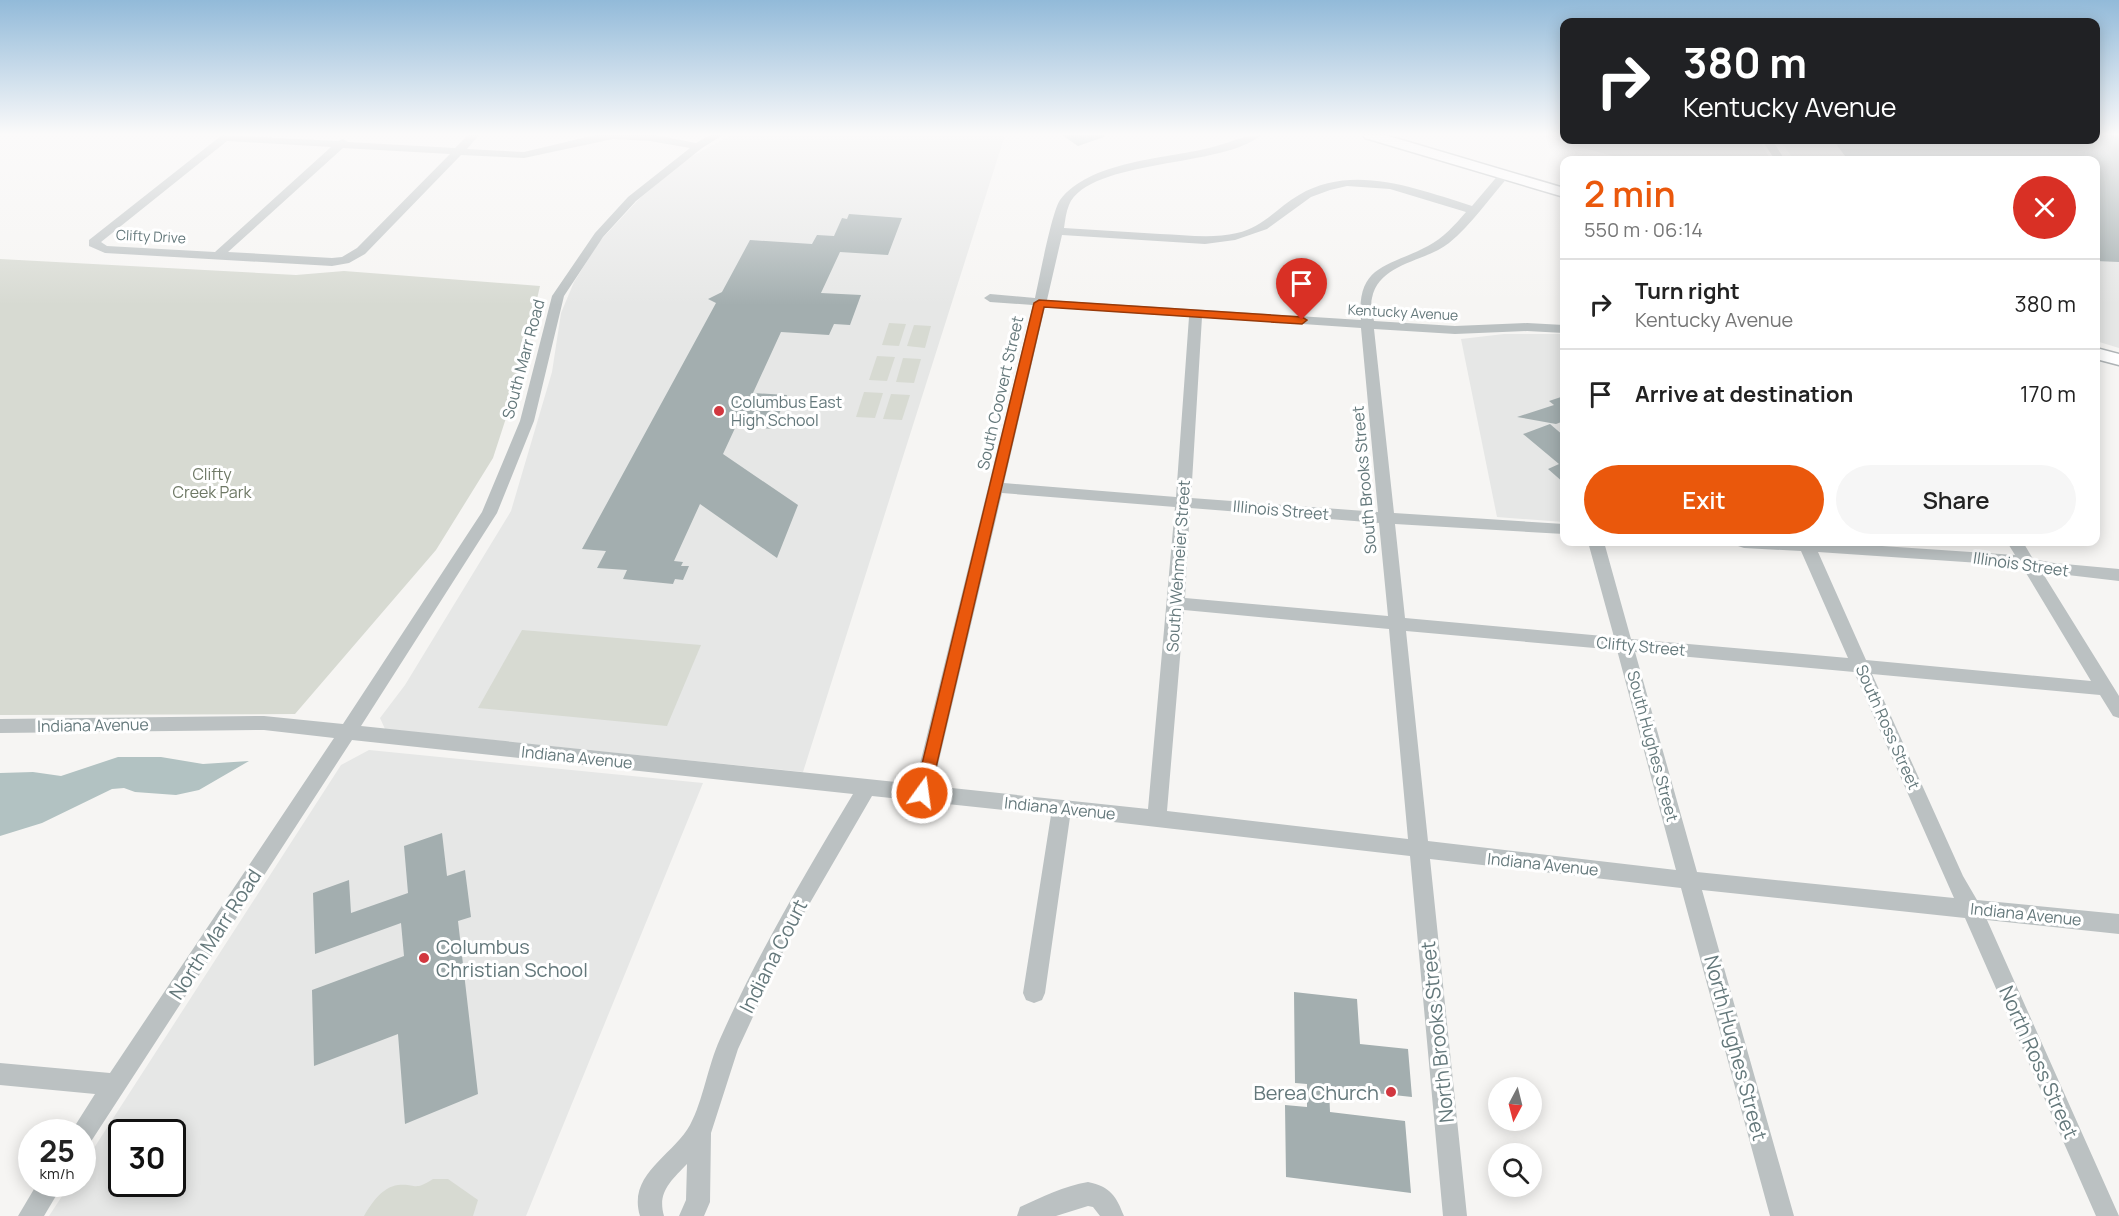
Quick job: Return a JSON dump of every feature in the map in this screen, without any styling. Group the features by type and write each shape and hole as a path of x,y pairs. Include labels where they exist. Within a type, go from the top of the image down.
{"highway":[{"path":"2100,354 2119,360"}],"street":[{"name":"Clifty Drive","path":"157,192 93,243 105,249 332,262 345,260 361,251 419,192"},
{"path":"218,255 288,192"},
{"name":"South Marr Road","path":"347,734 489,513 527,421 558,296 599,235 641,192"},
{"name":"South Coovert Street","path":"922,793 1064,202 1071,192"},
{"path":"1057,231 1205,240 1224,239 1262,228 1314,192"},
{"path":"1413,192 1472,210"},
{"name":"South Brooks Street","path":"1418,849 1365,299 1368,285 1384,270 1443,242 1489,192"},
{"name":"Kentucky Avenue","path":"990,298 1196,314 1455,330 1527,327 1560,329"},
{"name":"South Wehmeier Street","path":"1157,818 1176,603 1196,314"},
{"name":"Illinois Street","path":"997,488 1385,518 1560,529"},
{"name":"South Hughes Street","path":"1597,546 1690,880"},
{"name":"Illinois Street","path":"1807,546 2002,559 2054,569 2119,575"},
{"name":"South Ross Street","path":"1807,546 1956,882 1971,908"},
{"path":"2017,546 2119,711"},
{"name":"Clifty Street","path":"1176,603 2106,689"},
{"name":"Indiana Avenue","path":"0,726 264,723 347,734 1157,818 1690,880 2119,924"},
{"name":"North Marr Road","path":"93,1119 347,734"},
{"name":"Indiana Court","path":"691,1216 698,1202 699,1133 728,1046 782,932 867,788"},
{"path":"1034,993 1062,808"},
{"name":"North Brooks Street","path":"1418,849 1455,1216"},
{"name":"North Hughes Street","path":"1690,880 1782,1216"},
{"name":"North Ross Street","path":"1971,908 2108,1216"},
{"path":"0,1074 115,1085"},
{"name":"Indiana Court","path":"652,1216 648,1203 658,1178 699,1133"},
{"path":"1029,1216 1074,1195 1086,1193 1103,1199 1112,1216"},
{"path":"30,1216 42,1197"}],"shaded area":[{"name":"Columbus East High School","path":"648,192 987,192 803,772 385,729 380,718 405,685 511,511 552,372 561,313 574,282 599,242"},
{"path":"2100,192 2119,192 2119,348 2100,342"},
{"path":"1504,334 1560,334 1560,522 1497,517 1461,339"},
{"name":"Columbus Christian School","path":"369,750 703,783 526,1216 49,1216 61,1197 96,1197 96,1145 108,1126 108,1197 186,1197 186,1119 113,1119 341,765"},
{"path":"118,757 161,757 203,764 249,761 199,790 176,795 135,792 124,788 112,789 42,823 0,836 0,773 33,772 61,776"}],"green space":[{"name":"Clifty Creek Park","path":"0,259 296,275 344,271 540,286 518,381 493,458 436,550 295,714 0,715"},
{"path":"889,323 906,324 899,346 882,345"},
{"path":"914,325 931,326 925,348 907,346"},
{"path":"877,356 895,357 887,381 869,380"},
{"path":"903,358 921,359 914,383 896,382"},
{"path":"864,392 883,393 875,418 856,417"},
{"path":"891,394 910,395 902,420 883,419"},
{"path":"522,630 701,645 667,726 478,708"},
{"path":"433,1179 448,1179 478,1200 473,1216 364,1216 374,1201 392,1186 418,1186"}],"building":[{"path":"2100,192 2119,192 2119,262 2100,261"},
{"name":"Columbus East High School","path":"849,214 902,218 888,255 840,252 821,293 861,295 850,325 834,324 829,335 781,332 753,393 787,395 773,429 736,426 723,454 798,505 777,558 700,504 674,561 683,562 681,566 689,566 683,580 675,579 673,584 623,579 627,570 597,568 606,551 582,549 716,303 708,299 722,292 750,240 812,244 817,235 834,236 842,218 847,219"},
{"path":"1560,397 1560,422 1556,424 1517,417 1554,405 1549,401"},
{"path":"1550,424 1560,433 1560,480 1548,469 1559,464 1523,434"},
{"name":"Columbus Christian School","path":"442,833 447,876 465,870 471,917 458,921 478,1094 405,1124 398,1034 314,1066 312,990 404,956 401,923 315,954 313,893 349,880 351,913 408,893 404,846"},
{"name":"Berea Church","path":"1294,992 1357,999 1360,1044 1408,1049 1412,1097 1329,1088 1330,1112 1405,1121 1411,1193 1286,1177 1285,1105 1307,1107 1307,1084 1295,1083"}],"place":[{"name":"Columbus East High School","path":"719,411"},
{"name":"Columbus Christian School","path":"424,958"},
{"name":"Berea Church","path":"1391,1092"}],"route":[{"path":"922,793 997,488 1039,303 1302,320"}]}
